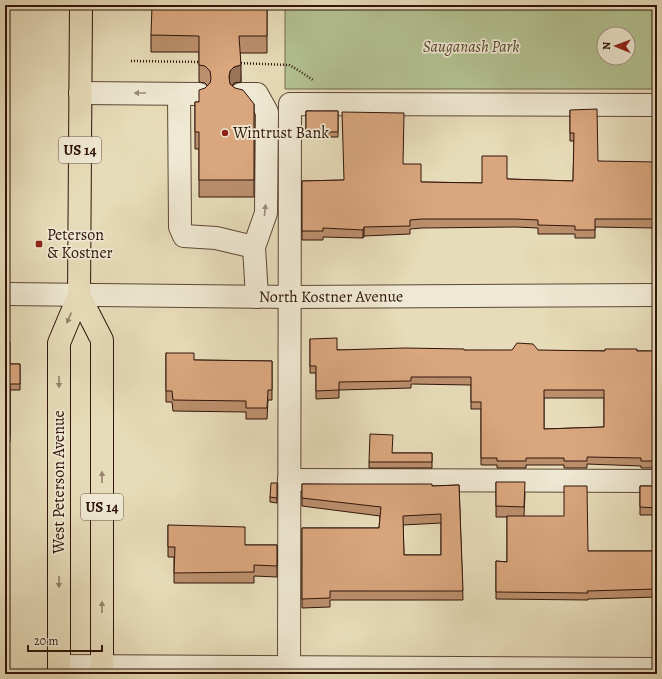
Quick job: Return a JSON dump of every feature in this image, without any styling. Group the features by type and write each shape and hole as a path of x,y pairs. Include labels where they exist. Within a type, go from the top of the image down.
{"main road":[{"name":"West Peterson Avenue","path":"59,670 59,343 79,294 81,5"},
{"name":"West Peterson Avenue","path":"79,294 102,340 102,670"}],"street":[{"path":"80,93 189,94 180,227 182,232 184,236 216,238 254,247"},
{"path":"242,94 257,94 267,112 266,213 254,247 257,297"},
{"path":"289,671 290,104 657,105"},
{"name":"North Kostner Avenue","path":"5,294 257,297 657,295"},
{"path":"289,480 657,481"},
{"path":"59,670 289,671 657,669"}],"path":[{"path":"132,61 208,62"},
{"path":"236,63 289,65 315,81"}],"green space":[{"name":"Sauganash Park","path":"285,5 657,5 657,89 285,89"}],"building":[{"path":"152,5 267,5 267,36 239,36 241,65 234,67 230,71 229,77 230,84 235,88 243,90 254,104 254,180 199,180 199,132 195,132 195,102 199,102 199,90 205,88 210,83 210,71 205,66 199,65 199,36 151,35"},
{"path":"597,109 598,161 657,162 656,219 595,219 595,230 575,230 575,226 538,225 538,220 422,219 410,220 410,226 364,227 363,230 323,228 323,231 302,231 302,181 344,180 342,112 404,113 403,164 421,164 421,182 482,183 482,156 507,156 507,179 573,181 574,133 570,133 570,110"},
{"path":"306,111 338,111 338,132 306,132"},
{"path":"5,184 7,184 6,225 5,225"},
{"path":"337,338 337,350 405,348 512,350 517,343 533,344 538,350 605,351 605,349 637,349 637,351 657,351 657,461 641,461 641,458 587,457 587,461 564,461 564,458 526,458 526,461 497,461 497,458 481,458 481,402 471,402 471,377 411,377 411,381 339,382 339,390 316,391 316,366 310,366 310,339","holes":["544,390 604,390 604,427 544,429"]},
{"path":"5,342 10,342 10,364 20,364 20,384 10,384 10,436 5,436"},
{"path":"166,353 194,353 194,360 272,361 272,390 268,390 267,408 246,408 246,401 173,400 172,391 166,391"},
{"path":"370,434 393,435 392,453 432,453 432,462 369,462"},
{"path":"496,482 525,482 524,507 496,506"},
{"path":"271,483 277,483 277,498 270,497"},
{"path":"302,484 459,485 463,591 330,591 330,598 302,599 302,528 379,528 381,507 302,498","holes":["441,514 441,555 404,555 403,516"]},
{"path":"564,486 587,486 588,551 657,551 657,589 587,591 588,593 496,592 496,561 507,562 507,516 564,516"},
{"path":"640,486 657,486 657,508 640,507"},
{"path":"168,525 245,527 245,545 277,545 277,566 254,565 254,572 174,573 175,547 168,547"}],"place":[{"name":"Wintrust Bank","path":"225,133"},
{"name":"Peterson & Kostner","path":"39,244"}]}
